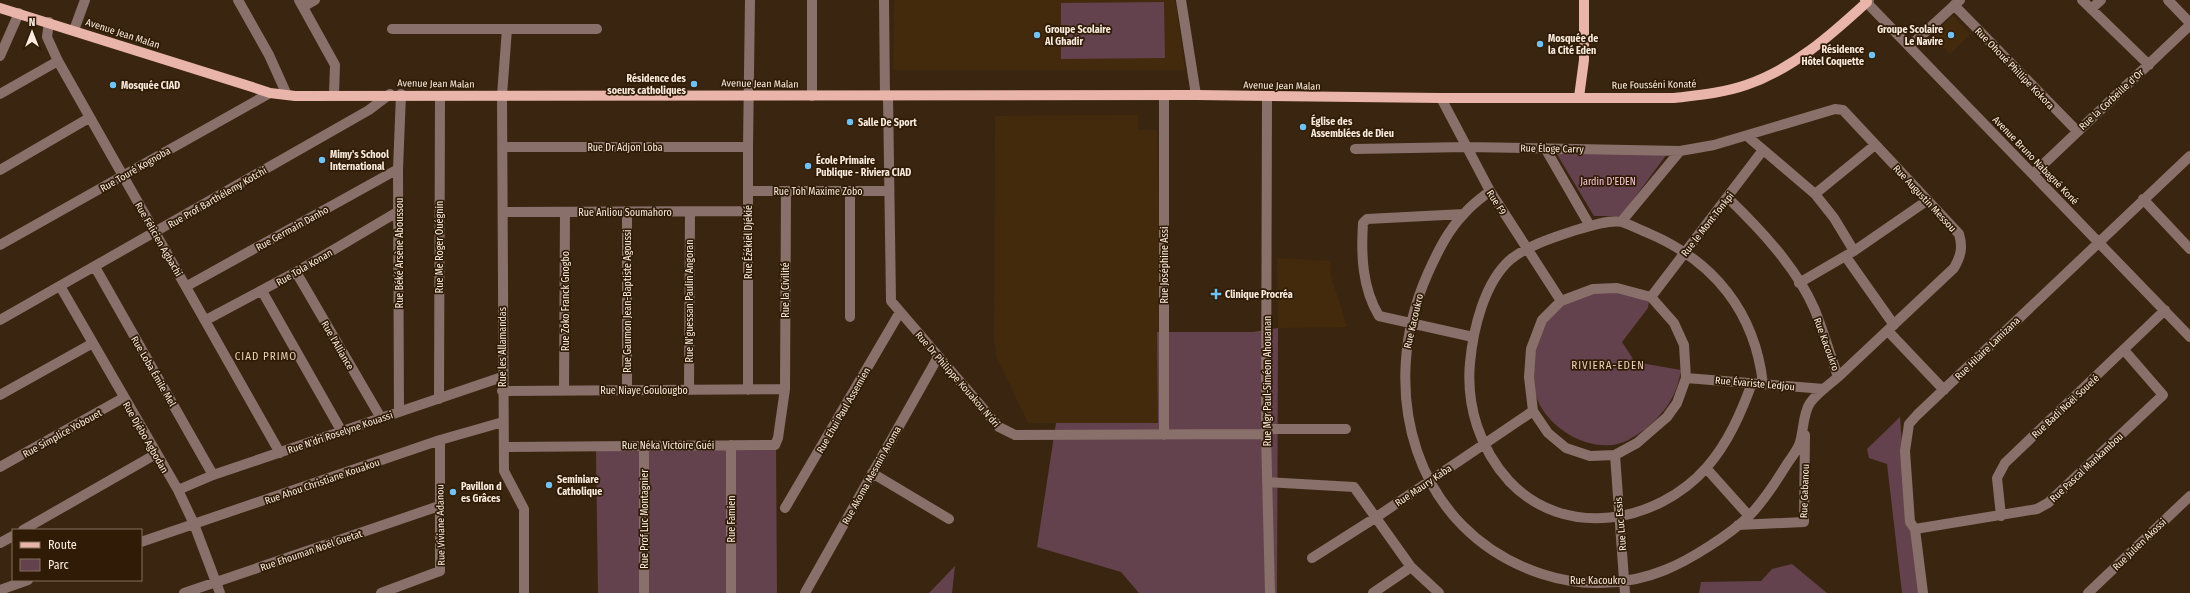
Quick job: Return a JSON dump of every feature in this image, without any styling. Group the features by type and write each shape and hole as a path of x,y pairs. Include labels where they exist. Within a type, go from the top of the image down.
{"main road":[{"path":"1579,98 1584,60 1584,0"},
{"name":"Rue Fousséni Konaté","path":"1579,98 1674,98 1704,95 1746,85 1784,67 1806,53 1836,30 1867,1"},
{"name":"Avenue Jean Malan","path":"0,8 270,92 287,95 1196,95 1267,97 1579,98"}],"street":[{"path":"74,30 85,0"},
{"path":"238,0 269,55 287,95"},
{"path":"315,0 301,4 335,66 334,94"},
{"name":"Rue Ézékiel Djékié","path":"748,390 748,147 750,0"},
{"path":"812,0 812,96"},
{"name":"Rue Dr Philippe Kouakou N'dri","path":"884,0 891,301 938,358 1000,427 1015,435 1164,434 1346,429"},
{"path":"1181,0 1196,95"},
{"path":"2082,0 2149,65"},
{"path":"2092,9 2101,0"},
{"path":"2168,0 2190,24"},
{"name":"Avenue Bruno Nabagné Koné","path":"1867,1 2190,337"},
{"path":"1910,46 1957,3"},
{"name":"Rue Ohoué Phillipe Kokora","path":"1957,3 2077,132"},
{"path":"0,56 19,13"},
{"name":"Rue Félicien Agbachi","path":"49,22 47,37 89,118 187,286 280,453"},
{"name":"Rue la Corbeille d'Or","path":"2033,174 2149,65 2190,24"},
{"path":"392,29 597,28"},
{"name":"Rue les Allamandas","path":"507,29 502,96 502,391 504,471 524,509 524,593"},
{"path":"0,94 58,60"},
{"name":"Rue Touré Kognoba","path":"0,245 123,177 270,92"},
{"name":"Rue Prof Barthélemy Kotchi","path":"0,320 369,110 390,94"},
{"name":"Rue Béké Arsène Aboussou","path":"399,412 398,169 401,94"},
{"name":"Rue Joséphine Assi","path":"1164,95 1164,434"},
{"name":"Rue Me Roger Ouégnin","path":"439,399 440,96"},
{"name":"Rue Mgr Paul-Siméon Ahouanan","path":"1267,97 1266,431 1270,593"},
{"name":"Rue F9","path":"1441,98 1490,191 1561,301"},
{"name":"Rue Augustin Messou","path":"1747,136 1835,109 1843,110 1849,114 1875,145 1959,234 1962,243 1961,257 1954,268 1838,376"},
{"path":"0,170 89,118"},
{"path":"1747,136 1815,194 1834,218 1850,254 1891,328 1944,390"},
{"name":"Rue Éloge Carry","path":"1355,149 1466,147 1680,150 1714,145 1747,136"},
{"path":"1815,194 1875,145"},
{"name":"Rue Dr Adjon Loba","path":"503,146 748,147"},
{"path":"1546,148 1590,226"},
{"path":"1621,222 1680,150"},
{"name":"Rue le Mont Tonkpi","path":"1651,297 1728,198 1763,150"},
{"name":"Rue Hilaire Lamizana","path":"1923,593 1914,529 1910,522 1905,451 1909,424 2099,241 2190,156"},
{"name":"Rue Germain Danho","path":"187,286 398,169"},
{"name":"Rue Toh Maxime Zobo","path":"748,191 888,191"},
{"name":"Rue la Civilité","path":"785,390 786,191"},
{"name":"Rue Kacoukro","path":"1490,191 1464,214 1433,261 1420,290 1411,322 1405,360 1409,421 1416,451 1428,481 1459,522 1481,543 1528,570 1556,579 1583,582 1625,582 1666,570 1715,542 1749,516 1778,480 1799,445 1809,404 1838,376 1813,307 1799,283 1778,252 1756,225 1728,198"},
{"path":"850,192 850,317"},
{"path":"2144,199 2190,249"},
{"path":"1799,283 1850,254 1928,200"},
{"name":"Rue Tola Konan","path":"206,320 296,272 399,211"},
{"name":"Rue Anliou Soumahoro","path":"503,212 748,211"},
{"name":"Rue Zoko Franck Gnogbo","path":"564,390 565,212"},
{"name":"Rue Gaumon Jean-Baptiste Agoussi","path":"627,212 627,390"},
{"name":"Rue N'guessan Paulin Angoran","path":"689,390 690,212"},
{"path":"1464,214 1367,219 1363,223 1362,267 1379,316 1472,337"},
{"path":"1752,383 1730,433 1706,468 1666,501 1642,512 1619,518 1580,518 1546,507 1517,490 1499,470 1484,445 1476,422 1469,391 1472,337 1479,313 1500,272 1510,260 1528,248 1590,226 1621,222 1663,239 1686,251 1712,273 1724,287 1753,336 1760,358 1763,384"},
{"name":"Rue Loba Émile Mel","path":"94,267 213,475"},
{"name":"Rue l'Alliance","path":"296,272 381,418"},
{"name":"Rue Djébo Agbodan","path":"60,286 123,398 178,490 194,524 220,593"},
{"path":"1594,288 1617,288 1651,297 1674,323 1684,345 1686,378 1677,403 1667,417 1637,443 1615,455 1590,456 1566,448 1548,433 1533,411 1529,377 1531,349 1542,320 1561,301 1594,288"},
{"path":"262,290 342,432"},
{"name":"Rue Badi Noël Souelé","path":"2001,516 1997,478 2005,463 2165,310"},
{"name":"Rue Ehui Paul Assemien","path":"785,508 900,312"},
{"path":"0,395 93,343"},
{"name":"Rue Pascal Mankambou","path":"1914,529 2037,510 2048,503 2163,395 2124,350"},
{"name":"Rue Akoma Mesmin Anoma","path":"805,593 938,358"},
{"name":"Rue N'dri Roselyne Kouassi","path":"178,490 213,475 439,399 502,376"},
{"name":"Rue Évariste Ledjou","path":"1686,378 1824,389"},
{"name":"Rue Niaye Goulougbo","path":"502,391 785,390"},
{"name":"Rue Néka Victoire Guéi","path":"504,447 775,445 778,438 785,390"},
{"name":"Rue Simplice Yobouet","path":"0,468 123,398"},
{"name":"Rue Maury Kaba","path":"1312,558 1375,518 1533,411"},
{"name":"Rue Gabanou","path":"1738,524 1804,522 1806,418"},
{"name":"Rue Ahou Christiane Kouakou","path":"142,542 440,440 503,422"},
{"name":"Rue Viviane Adanou","path":"381,593 440,571 440,440"},
{"name":"Rue Famien","path":"731,445 731,593"},
{"name":"Rue Prof Luc Montagnier","path":"644,446 644,593"},
{"path":"25,529 156,454"},
{"name":"Rue Luc Essis","path":"1615,455 1625,593"},
{"path":"1706,468 1749,516"},
{"path":"872,474 949,519"},
{"path":"1268,482 1354,487 1411,567 1439,593"},
{"name":"Rue Julien Akossi","path":"2088,593 2190,496"},
{"name":"Rue Ehouman Noël Guetat","path":"184,593 439,506"},
{"path":"0,543 12,537"},
{"path":"1373,593 1411,567"},
{"path":"0,590 25,581"}],"shaded area":[{"name":"Groupe Scolaire Al Ghadir","path":"894,0 1175,0 1185,70 893,70"},
{"name":"Groupe Scolaire Le Navire","path":"1953,16 1970,34 1950,54 1932,36"},
{"path":"1138,115 1138,130 1157,130 1159,219 1158,423 1028,423 997,358 994,340 995,116"},
{"path":"1277,258 1330,261 1331,276 1347,327 1278,328"}],"green space":[{"path":"1164,2 1165,58 1061,59 1061,3"},
{"name":"Jardin D'EDEN","path":"1670,150 1621,216 1594,216 1555,151"},
{"path":"1618,290 1649,301 1648,308 1622,342 1635,362 1681,370 1673,396 1664,410 1651,424 1625,441 1612,445 1601,445 1579,440 1559,428 1543,411 1533,385 1533,360 1543,328 1556,309 1572,299 1595,293"},
{"path":"1278,328 1277,593 1139,593 1121,572 1037,547 1056,423 1158,423 1157,332 1253,332"},
{"path":"1900,417 1908,523 1926,576 1925,593 1902,593 1887,464 1869,458 1867,449"},
{"path":"776,448 777,593 598,593 596,450"},
{"path":"1792,564 1827,593 1699,593 1701,582 1761,581 1772,569"},
{"path":"955,566 952,593 929,593"}],"place":[{"name":"Groupe Scolaire Al Ghadir","path":"1037,35"},
{"name":"Groupe Scolaire Le Navire","path":"1951,35"},
{"name":"Mosquée de la Cité Eden","path":"1540,44"},
{"name":"Résidence Hôtel Coquette","path":"1872,55"},
{"name":"Résidence des soeurs catholiques","path":"694,84"},
{"name":"Mosquée CIAD","path":"113,85"},
{"name":"Salle De Sport","path":"850,122"},
{"name":"Église des Assemblées de Dieu","path":"1303,127"},
{"name":"Mimy's School International","path":"322,160"},
{"name":"École Primaire Publique - Riviera CIAD","path":"808,166"},
{"name":"Clinique Procréa","path":"1216,294"},
{"name":"Seminiare Catholique","path":"549,485"},
{"name":"Pavillon d es Grâces","path":"453,492"}],"district":[{"name":"CIAD PRIMO","path":"266,356"},
{"name":"RIVIERA-EDEN","path":"1608,365"}]}
